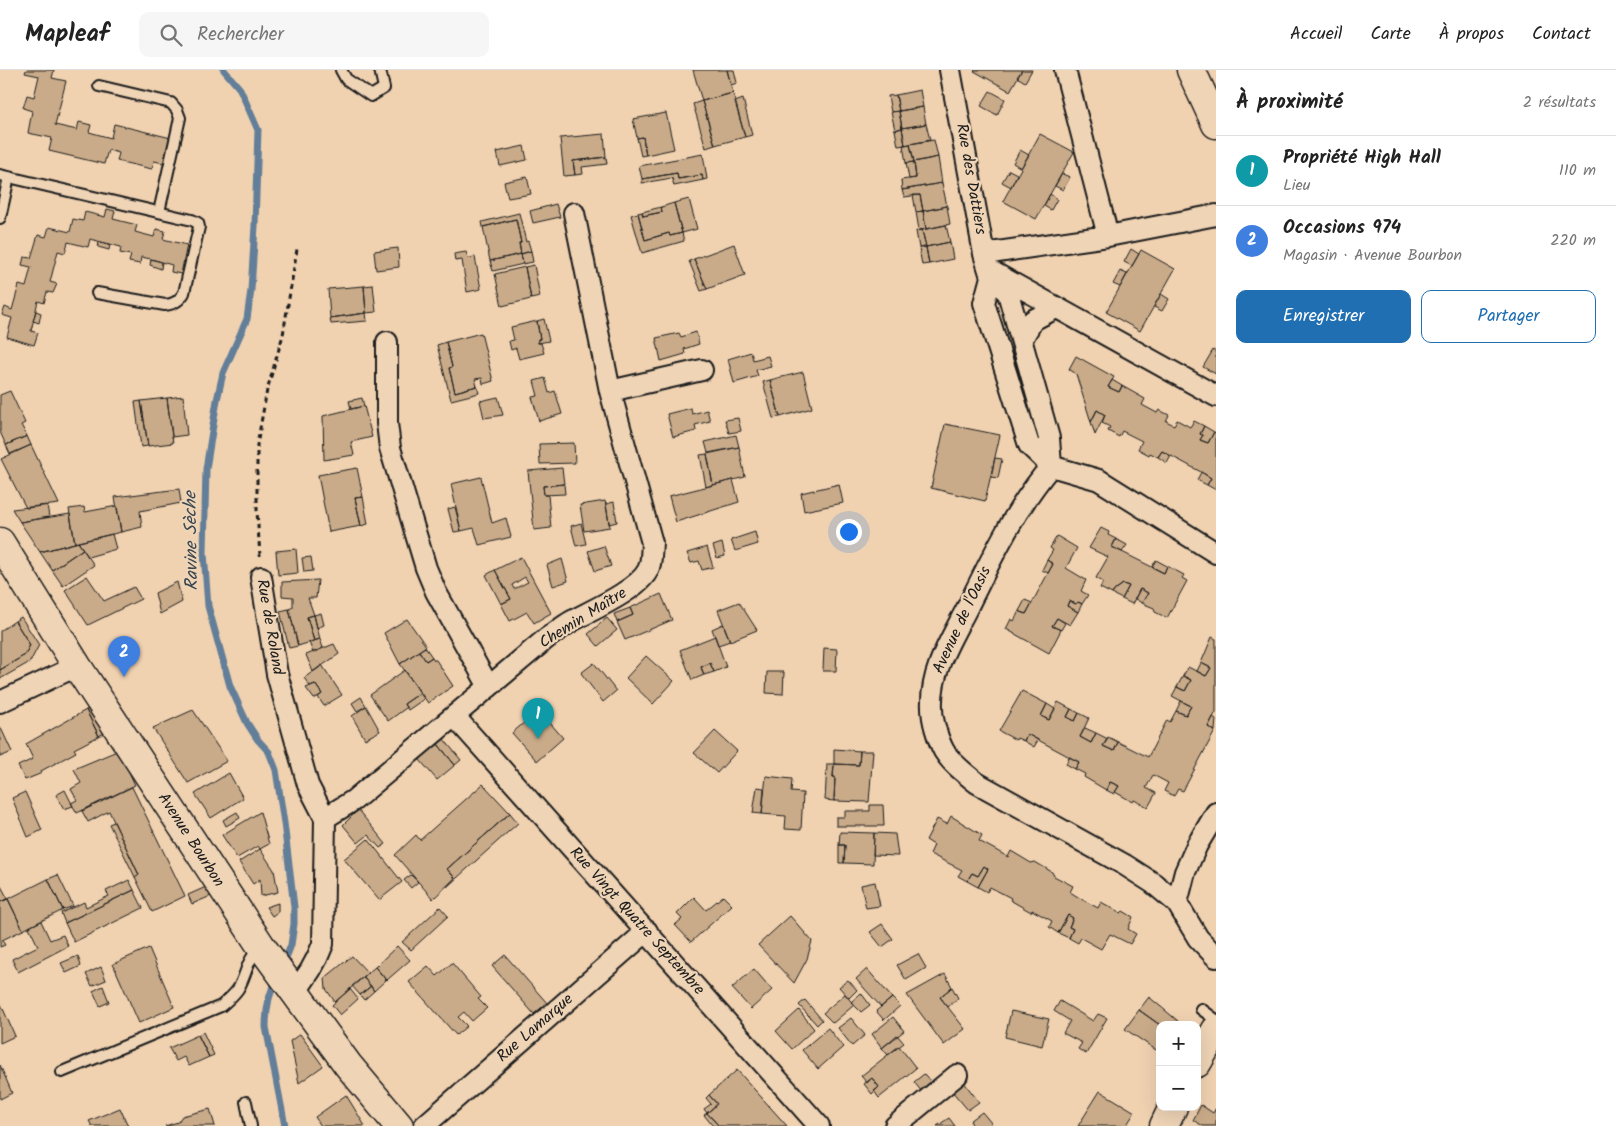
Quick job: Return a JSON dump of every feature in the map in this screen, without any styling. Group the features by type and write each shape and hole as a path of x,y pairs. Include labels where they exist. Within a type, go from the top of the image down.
{"street":[{"name":"Rue des Dattiers","path":"950,70 988,267 1108,236 1216,215"},
{"path":"1065,70 1108,236"},
{"path":"1191,70 1216,124"},
{"name":"Chemin Maître","path":"325,818 354,800 546,638 632,588 648,569 652,543 610,391 574,213"},
{"path":"988,267 1056,308 1216,396"},
{"path":"988,267 1008,293 1049,438 1051,466"},
{"path":"988,267 984,303 1029,445 1051,466 1099,480 1216,553"},
{"path":"1022,339 1033,320 1056,308"},
{"path":"387,342 387,423 390,448 426,568 436,592 489,687"},
{"path":"610,391 702,370"},
{"name":"Avenue de l'Oasis","path":"1051,466 1032,488 997,548 938,667 932,689 932,710 937,732 944,752 977,782 1125,865 1153,883 1177,903 1198,938 1216,957"},
{"name":"Avenue Bourbon","path":"0,542 77,666 265,952 348,1065 399,1126"},
{"name":"Rue de Roland","path":"261,577 277,674 308,785 325,818 323,944 317,961 307,978 291,988"},
{"path":"0,702 77,666"},
{"name":"Rue Vingt Quatre Septembre","path":"454,717 647,931 819,1126"},
{"path":"1177,903 1185,872 1197,845 1216,813"},
{"name":"Rue Lamarque","path":"424,1126 647,931"},
{"path":"895,1126 956,1075"},
{"path":"1164,1126 1170,1111"}],"lane":[{"path":"340,70 346,79 370,96 384,88 380,70"},
{"path":"99,86 171,103 180,114 159,212"},
{"path":"0,218 5,176 192,220 198,224 199,227 184,293 172,305 97,292"},
{"path":"62,1072 220,1006 230,1000 238,988 247,964 255,952 265,952"},
{"path":"246,1102 251,1126"}],"path":[{"name":"Rue de Roland","path":"261,577 257,511 256,444 267,390 283,335 297,249"}],"building":[{"path":"26,70 54,70 52,78 66,81 55,125 77,130 79,122 91,125 89,132 111,138 114,124 171,138 164,163 154,161 152,169 117,161 119,153 108,150 104,164 49,151 52,138 28,133 32,111 23,108 27,95 34,97 39,76 25,73"},
{"path":"693,70 727,70 733,93 702,101"},
{"path":"727,70 734,70 737,83 731,85"},
{"path":"975,70 1022,70 1010,91"},
{"path":"1022,70 1032,70 1025,82 1017,77"},
{"path":"920,90 923,107 899,111 896,95"},
{"path":"990,91 1005,99 997,115 981,106"},
{"path":"733,93 745,137 715,145 702,101"},
{"path":"896,95 899,111 891,112 888,96"},
{"path":"743,99 752,135 745,137 735,102"},
{"path":"702,101 715,145 706,148 693,104"},
{"path":"923,107 926,124 902,128 899,111"},
{"path":"899,111 902,128 895,130 891,112"},
{"path":"666,113 674,149 646,155 643,137 637,138 633,119"},
{"path":"926,124 930,140 905,145 902,128"},
{"path":"902,128 905,145 898,146 895,130"},
{"path":"604,134 606,157 573,161 575,175 564,176 560,138"},
{"path":"1040,134 1074,152 1036,219 1003,201"},
{"path":"643,137 646,155 641,156 637,138"},
{"path":"934,140 938,157 914,162 910,144"},
{"path":"910,144 914,162 906,163 903,145"},
{"path":"524,146 527,160 500,166 497,152"},
{"path":"1020,150 1029,155 1021,168 1013,163"},
{"path":"703,154 707,179 703,180 702,175 678,179 677,173 642,179 639,166"},
{"path":"606,157 607,164 582,167 583,174 575,175 573,161"},
{"path":"938,157 942,183 902,190 901,180 916,178 914,162"},
{"path":"914,162 916,178 909,179 906,163"},
{"path":"1009,170 1017,174 1011,187 1002,182"},
{"path":"677,173 678,179 702,175 703,180 674,186 672,178 642,183 642,179"},
{"path":"1062,174 1070,177 1063,190 1055,186"},
{"path":"527,177 531,194 508,198 504,182"},
{"path":"942,183 947,206 923,211 920,195 904,197 902,190"},
{"path":"1050,194 1057,199 1051,210 1044,206"},
{"path":"913,195 920,195 923,211 916,212"},
{"path":"689,199 697,229 682,233 674,203"},
{"path":"674,203 682,233 670,236 669,233 645,240 638,213 642,212 643,216 662,212 661,207"},
{"path":"556,204 560,217 533,223 530,211"},
{"path":"947,206 950,224 926,229 923,211"},
{"path":"661,207 662,212 643,216 642,212"},
{"path":"107,209 115,211 113,219 137,225 135,232 154,237 156,229 165,231 163,239 187,245 181,274 171,272 172,265 151,259 141,257 140,264 129,262 131,255 120,253 121,247 90,239 88,247 68,242 65,253 58,251 50,282 57,284 53,293 47,292 44,303 38,301 31,331 38,333 34,345 7,337 12,318 2,315 5,307 12,310 19,285 26,287 31,267 22,265 24,257 31,258 38,235 46,237 49,227 70,232 73,219 83,221 85,212 105,217"},
{"path":"923,211 926,229 919,230 916,212"},
{"path":"519,213 526,242 528,241 531,251 521,254 519,243 521,243 516,219 483,227 482,222"},
{"path":"638,213 645,240 669,233 670,236 682,233 684,241 642,253 631,215"},
{"path":"516,219 521,243 519,243 521,254 490,261 483,227"},
{"path":"946,225 950,242 926,247 922,230"},
{"path":"922,230 926,247 919,248 916,231"},
{"path":"99,242 110,244 109,250 98,247"},
{"path":"950,242 953,259 929,264 926,247"},
{"path":"734,244 745,275 707,289 694,259"},
{"path":"926,247 929,264 922,265 919,248"},
{"path":"398,248 399,267 376,270 374,251"},
{"path":"1131,249 1139,254 1132,266 1124,262"},
{"path":"1141,250 1175,269 1140,331 1106,312"},
{"path":"531,251 533,262 523,264 521,254"},
{"path":"466,252 468,258 475,257 481,289 467,292 462,260 455,261 454,254"},
{"path":"521,254 523,264 493,271 490,261"},
{"path":"151,259 162,262 161,269 150,265"},
{"path":"694,259 707,289 701,291 689,261"},
{"path":"534,265 540,297 531,299 525,267"},
{"path":"525,267 531,299 502,306 495,274"},
{"path":"1120,271 1127,274 1120,287 1113,284"},
{"path":"373,285 376,312 366,313 364,286"},
{"path":"364,286 366,313 330,318 328,289"},
{"path":"1161,294 1169,299 1162,311 1154,307"},
{"path":"36,311 41,313 39,323 33,321"},
{"path":"366,313 367,321 331,324 330,318"},
{"path":"544,319 549,341 538,343 538,339 540,339 537,321"},
{"path":"537,321 540,339 538,339 538,343 541,343 544,353 519,359 516,348 511,350 509,341 514,340 511,327"},
{"path":"696,332 699,344 684,349 685,354 661,361 656,338 679,333 681,337"},
{"path":"481,333 493,381 483,384 482,378 475,379 477,386 455,392 449,368 452,367 446,342"},
{"path":"446,342 452,367 449,368 455,392 477,386 479,393 451,400 437,345"},
{"path":"1213,350 1216,352 1216,374 1203,367"},
{"path":"751,352 753,360 768,356 771,366 756,370 758,376 734,383 728,359"},
{"path":"1076,356 1114,377 1108,387 1119,392 1122,386 1145,399 1142,405 1157,413 1159,410 1169,415 1166,421 1174,425 1177,420 1190,427 1194,421 1204,426 1200,434 1203,435 1200,440 1208,443 1214,432 1216,433 1216,490 1207,485 1211,478 1201,472 1162,451 1158,457 1150,453 1149,455 1138,449 1142,441 1122,431 1119,437 1108,431 1110,427 1102,423 1105,415 1097,410 1091,422 1076,374 1069,369"},
{"path":"803,372 812,408 780,417 770,380"},
{"path":"545,378 549,393 555,391 562,414 539,421 532,397 538,396 534,381"},
{"path":"770,380 780,417 773,418 763,382"},
{"path":"1112,380 1122,386 1119,392 1108,387"},
{"path":"10,391 25,423 21,425 27,436 6,445 0,432 0,395"},
{"path":"183,396 187,435 172,437 167,398"},
{"path":"498,397 503,415 484,418 480,401"},
{"path":"167,398 173,443 148,446 141,401"},
{"path":"362,398 364,406 351,409 349,401"},
{"path":"141,401 148,446 141,447 135,402"},
{"path":"364,406 372,437 351,442 354,455 324,460 323,416"},
{"path":"691,408 692,414 707,410 710,421 695,425 696,431 673,437 667,414"},
{"path":"1097,410 1105,415 1095,435 1091,422"},
{"path":"738,418 741,431 729,433 725,420"},
{"path":"945,424 1000,435 985,501 931,488"},
{"path":"1204,426 1214,432 1208,443 1200,440 1203,435 1200,434"},
{"path":"736,435 739,447 708,453 705,442"},
{"path":"27,436 31,445 10,454 6,445"},
{"path":"574,443 575,463 540,464 539,444"},
{"path":"31,445 59,504 26,508 1,459"},
{"path":"739,447 745,477 713,485 707,454"},
{"path":"1162,451 1171,456 1167,463 1158,457"},
{"path":"707,454 713,485 706,487 700,455"},
{"path":"995,458 1002,459 998,478 991,477"},
{"path":"357,468 363,497 355,498 361,526 329,532 318,475"},
{"path":"562,468 564,484 543,486 544,495 548,495 551,528 534,530 528,471"},
{"path":"1201,472 1211,478 1207,485 1197,480"},
{"path":"481,477 492,523 506,518 511,537 479,545 474,528 461,531 451,484"},
{"path":"733,480 739,502 676,522 669,496"},
{"path":"564,484 565,494 544,495 543,486"},
{"path":"839,484 843,503 804,511 801,493"},
{"path":"179,489 181,503 140,511 142,527 121,532 115,497"},
{"path":"363,497 368,524 361,526 355,498"},
{"path":"605,501 610,527 584,531 580,505"},
{"path":"614,502 617,522 609,524 606,504"},
{"path":"47,505 49,517 20,522 12,509"},
{"path":"117,506 121,532 75,543 69,509 84,507 85,512"},
{"path":"455,507 461,531 454,532 448,509"},
{"path":"70,514 75,543 40,552 20,522"},
{"path":"581,523 586,544 576,546 571,526"},
{"path":"1101,528 1109,532 1108,535 1116,539 1112,547 1164,573 1167,566 1184,575 1182,578 1187,581 1167,618 1155,612 1154,608 1142,603 1148,593 1140,589 1132,604 1122,599 1129,586 1123,584 1112,594 1100,588 1103,582 1096,578 1108,557 1089,548"},
{"path":"755,532 758,544 735,551 731,540"},
{"path":"112,534 116,549 88,557 78,542"},
{"path":"1057,536 1077,548 1066,568 1086,580 1081,591 1088,595 1082,604 1069,601 1067,606 1078,612 1070,625 1057,618 1052,626 1061,630 1049,653 1006,629 1011,619 1014,621 1019,611 1026,614 1053,564 1047,560 1053,550 1050,548"},
{"path":"1116,539 1127,545 1122,552 1112,547"},
{"path":"78,542 83,549 52,570 40,552"},
{"path":"722,543 725,556 717,558 713,546"},
{"path":"604,546 611,566 595,571 588,551"},
{"path":"707,547 713,567 702,570 699,561 691,563 687,553"},
{"path":"83,549 94,565 63,586 52,570"},
{"path":"296,549 298,573 278,575 276,551"},
{"path":"311,557 313,571 304,572 302,558"},
{"path":"521,557 551,613 534,623 527,612 510,621 501,604 511,599 495,570","holes":["525,577 528,582 514,589 512,585"]},
{"path":"562,559 568,581 553,586 547,565"},
{"path":"1047,560 1053,564 1048,573 1042,570"},
{"path":"1156,560 1167,566 1164,573 1152,567"},
{"path":"495,570 511,599 501,604 486,575"},
{"path":"87,576 104,601 134,587 141,599 88,625 65,590"},
{"path":"318,580 316,598 308,598 314,615 307,617 314,641 298,646 289,609 293,607 293,597 282,596 282,582"},
{"path":"177,582 182,602 160,614 155,593"},
{"path":"1123,584 1129,586 1122,599 1112,594"},
{"path":"1140,589 1148,593 1142,603 1135,599"},
{"path":"661,594 672,620 625,640 617,622 633,615 630,608"},
{"path":"1025,600 1032,603 1026,614 1019,611"},
{"path":"1069,601 1082,604 1078,612 1067,606"},
{"path":"739,602 757,630 730,641 718,610"},
{"path":"630,608 633,615 617,622 614,614"},
{"path":"289,609 298,646 289,648 280,611"},
{"path":"321,613 324,625 317,628 314,615"},
{"path":"314,615 320,639 314,641 307,617"},
{"path":"21,617 39,645 30,662 0,679 0,670 25,655 30,645 15,621"},
{"path":"607,618 617,630 598,646 588,634"},
{"path":"1057,618 1065,623 1061,630 1052,626"},
{"path":"407,619 426,646 400,664 384,633"},
{"path":"15,621 30,645 25,655 0,670 0,631"},
{"path":"723,624 730,641 718,645 712,629"},
{"path":"715,636 726,667 714,672 710,663 701,667 704,675 692,680 680,650"},
{"path":"1212,637 1216,639 1216,712 1208,727 1215,731 1183,791 1178,789 1174,796 1164,791 1168,783 1153,775 1146,788 1156,793 1148,807 1134,800 1133,802 1115,792 1119,786 1110,782 1106,790 1084,777 1085,774 1075,769 1079,762 1027,734 1024,741 1017,738 1016,740 999,731 1022,691 1047,704 1041,716 1049,720 1058,702 1071,709 1067,717 1075,721 1079,713 1089,718 1080,737 1091,743 1096,733 1108,739 1103,746 1114,751 1118,742 1148,757 1167,720 1170,722 1176,711 1186,715 1191,706 1172,696 1177,687 1185,691 1191,680 1183,676 1188,667 1206,676 1211,668 1201,663"},
{"path":"320,639 323,648 313,653 309,642"},
{"path":"334,644 339,654 313,672 306,655"},
{"path":"425,647 432,657 426,661 419,651"},
{"path":"824,648 837,649 836,671 823,671"},
{"path":"419,651 426,661 432,657 436,660 453,686 428,703 400,664"},
{"path":"646,656 674,681 653,704 626,678"},
{"path":"594,663 616,691 603,702 581,673"},
{"path":"710,663 714,672 704,675 701,667"},
{"path":"1201,663 1211,668 1206,676 1197,671"},
{"path":"322,665 342,695 324,706 318,697 322,694 315,684 310,686 304,678"},
{"path":"405,670 420,693 404,704 406,708 388,721 370,695"},
{"path":"767,672 784,672 783,694 766,693"},
{"path":"1183,676 1191,680 1185,691 1177,687"},
{"path":"315,684 322,694 314,699 306,688"},
{"path":"420,693 424,699 408,710 404,704"},
{"path":"361,697 366,706 357,711 352,703"},
{"path":"1181,701 1191,706 1186,715 1176,711"},
{"path":"1047,704 1055,709 1049,720 1041,716"},
{"path":"366,706 380,731 365,739 352,716"},
{"path":"90,708 104,733 99,736 86,710"},
{"path":"1071,709 1079,713 1075,721 1067,717"},
{"path":"86,710 99,736 74,749 76,752 41,771 42,773 25,780 18,766 33,759 26,744"},
{"path":"193,710 227,761 188,783 153,728"},
{"path":"539,710 563,738 537,761 512,733"},
{"path":"1213,717 1216,719 1215,731 1208,727"},
{"path":"0,726 12,752 0,757"},
{"path":"1085,728 1096,733 1091,743 1080,737"},
{"path":"715,731 737,751 717,773 694,753"},
{"path":"1027,734 1038,740 1034,747 1024,741"},
{"path":"1108,737 1118,742 1114,751 1103,746"},
{"path":"443,738 461,760 455,765 437,743"},
{"path":"437,743 455,765 437,780 419,759"},
{"path":"834,749 860,751 859,765 834,764"},
{"path":"117,751 124,761 135,785 77,813 71,803 77,800 71,789 81,783 74,769"},
{"path":"860,751 873,751 869,802 834,801 834,764 859,765"},
{"path":"1069,757 1079,762 1075,769 1066,764"},
{"path":"827,764 834,764 834,801 825,800"},
{"path":"229,773 243,798 211,818 195,794"},
{"path":"766,776 792,779 791,792 803,793 801,830 785,829 786,816 762,814"},
{"path":"1110,782 1119,786 1114,794 1106,790"},
{"path":"483,784 510,813 447,869 455,878 433,899 395,855 416,835 420,840"},
{"path":"132,787 185,896 152,912 135,877 139,875 109,811 88,822 82,811"},
{"path":"757,787 764,788 762,814 753,813"},
{"path":"65,790 73,806 64,809 56,795"},
{"path":"25,792 42,830 28,837 12,798"},
{"path":"870,805 883,805 884,826 836,826 836,817 845,817 845,811 870,811"},
{"path":"358,810 386,844 380,848 368,835 358,843 343,825"},
{"path":"237,812 240,818 226,826 223,820"},
{"path":"260,812 269,844 260,849 258,846 237,858 222,835"},
{"path":"510,813 518,823 447,887 455,878 447,869"},
{"path":"951,816 982,835 979,841 1008,857 1011,851 1031,863 1035,862 1052,872 1054,876 1073,886 1070,892 1083,900 1098,908 1101,902 1133,917 1128,929 1136,934 1130,944 1110,934 1101,949 1081,938 1078,943 1069,938 1073,929 1069,927 1073,918 1068,915 1058,933 1049,927 1052,921 1032,910 1031,912 1010,900 1011,898 990,887 987,892 978,887 988,869 984,866 978,876 972,873 967,881 958,876 962,870 930,854 934,845 926,840 937,819 947,824"},
{"path":"114,822 139,875 135,877 109,824"},
{"path":"840,832 874,833 873,864 844,863 845,845 839,845"},
{"path":"874,833 895,834 898,856 873,855"},
{"path":"368,839 402,882 379,900 344,859"},
{"path":"839,845 845,845 844,863 839,863"},
{"path":"260,849 274,870 278,892 261,896 260,879 253,884 239,862"},
{"path":"984,866 988,869 978,887 967,881 972,873 978,876"},
{"path":"58,875 73,906 63,910 48,879"},
{"path":"411,875 418,882 411,888 404,880"},
{"path":"48,879 63,910 23,930 8,899"},
{"path":"129,880 134,890 65,923 61,913 84,902 86,907 109,896 106,891"},
{"path":"875,882 880,906 866,908 861,885"},
{"path":"0,887 8,899 0,902"},
{"path":"206,887 211,896 192,904 188,895"},
{"path":"134,890 143,908 74,942 65,923"},
{"path":"723,896 732,905 691,942 675,925 682,919 677,914 694,897 706,910"},
{"path":"8,899 23,930 2,940 5,945 0,947 0,902"},
{"path":"278,903 278,912 272,916 266,907"},
{"path":"440,907 448,916 411,950 402,942"},
{"path":"1068,915 1073,918 1069,927 1073,929 1069,938 1058,933"},
{"path":"790,916 812,941 807,959 794,983 758,945"},
{"path":"41,921 50,940 63,935 68,946 18,972 12,959 38,946 29,927"},
{"path":"882,924 893,939 882,947 870,932"},
{"path":"397,946 410,960 387,980 375,967"},
{"path":"149,948 174,1007 139,1023 113,964"},
{"path":"918,954 926,968 906,980 897,965"},
{"path":"505,955 547,1003 534,1014 492,966"},
{"path":"78,956 81,966 66,973 61,963"},
{"path":"352,956 368,973 335,1002 326,989 325,978"},
{"path":"452,963 481,997 478,999 487,1008 472,1021 464,1012 458,1017 467,1026 456,1035 409,982 428,966 437,976"},
{"path":"101,967 106,980 92,986 86,974"},
{"path":"375,967 386,980 374,991 363,977"},
{"path":"754,969 772,990 751,1009 732,988"},
{"path":"867,969 892,998 881,1007 856,979"},
{"path":"945,974 952,987 940,997 965,1029 944,1045 907,995"},
{"path":"363,977 371,986 360,995 352,986"},
{"path":"848,980 857,990 849,998 839,987"},
{"path":"103,986 109,1002 100,1006 93,991"},
{"path":"371,986 374,991 364,1000 360,995"},
{"path":"952,987 958,998 948,1007 940,997"},
{"path":"350,989 358,999 340,1015 332,1005"},
{"path":"861,993 870,1005 861,1012 851,1002"},
{"path":"845,994 854,1005 833,1023 823,1013"},
{"path":"1149,997 1178,1021 1156,1022 1139,1010"},
{"path":"892,998 900,1006 884,1020 876,1011"},
{"path":"805,1000 822,1020 817,1025 799,1005"},
{"path":"1060,1001 1093,1021 1098,1014 1107,1018 1086,1054 1078,1049 1082,1043 1063,1033 1070,1021 1054,1011"},
{"path":"0,1002 15,1036 0,1043"},
{"path":"799,1010 814,1029 792,1049 776,1031"},
{"path":"1139,1010 1156,1022 1156,1050 1125,1029"},
{"path":"1011,1011 1049,1019 1042,1046 1005,1037"},
{"path":"893,1017 904,1031 882,1048 872,1034"},
{"path":"851,1018 865,1035 852,1046 838,1028"},
{"path":"828,1028 843,1047 818,1069 802,1050"},
{"path":"203,1032 214,1055 209,1057 198,1035"},
{"path":"300,1034 323,1066 299,1083 290,1041"},
{"path":"198,1035 209,1057 189,1066 184,1057 176,1061 169,1048"},
{"path":"897,1035 904,1043 888,1055 882,1048"},
{"path":"899,1046 916,1068 879,1098 874,1091 879,1087 872,1078 867,1083 861,1076"},
{"path":"0,1065 12,1093 0,1099"},
{"path":"737,1070 787,1126 719,1126 707,1113 717,1104 709,1095"},
{"path":"924,1074 932,1083 922,1092 914,1082"},
{"path":"872,1078 879,1087 872,1094 864,1084"},
{"path":"963,1081 979,1102 968,1110 951,1090"},
{"path":"1100,1091 1135,1112 1126,1126 1078,1126"},
{"path":"346,1095 365,1126 321,1126 315,1117"},
{"path":"709,1095 717,1104 707,1113 704,1109 711,1104 706,1098"},
{"path":"1201,1105 1213,1113 1216,1108 1216,1126 1203,1126 1193,1120 1198,1111 1201,1111"},
{"path":"120,1108 128,1126 92,1126 89,1121"},
{"path":"210,1109 215,1126 165,1126 178,1122 182,1116"},
{"path":"982,1112 992,1124 989,1126 973,1126 970,1121"},
{"path":"707,1113 719,1126 713,1126 704,1115"},
{"path":"949,1118 955,1126 937,1126"}],"waterway":[{"name":"Ravine Sèche","path":"224,70 240,89 258,130 255,226 247,319 223,373 206,469 204,553 208,606 230,686 247,723 258,740 269,752 276,770 294,907 291,945 283,966"},
{"name":"Ravine Sèche","path":"277,978 268,1002 266,1027 285,1126"}],"place":[{"name":"Occasions 974","path":"124,677"},
{"name":"Propriété High Hall","path":"538,739"}]}
